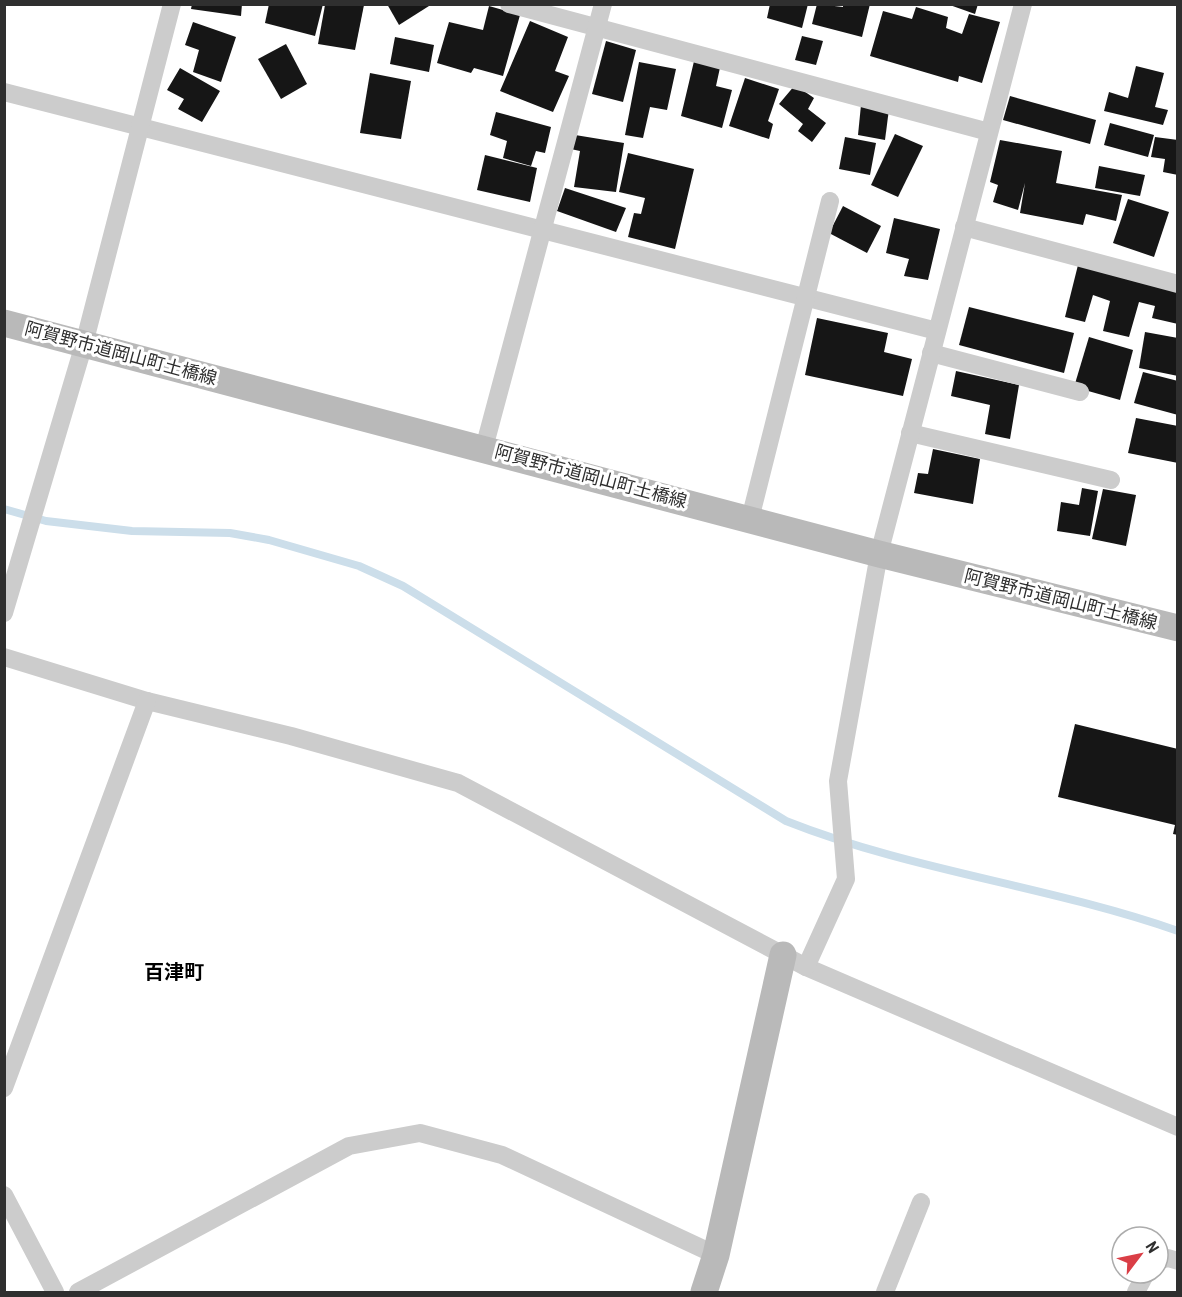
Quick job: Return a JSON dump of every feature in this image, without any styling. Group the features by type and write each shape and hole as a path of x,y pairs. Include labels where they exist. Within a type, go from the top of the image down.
{"street":[{"path":"4,613 84,344 172,4"},
{"path":"509,4 989,132"},
{"path":"484,448 603,4"},
{"path":"708,1290 795,961 846,879 838,781 879,554 1023,4"},
{"path":"4,92 937,331"},
{"path":"750,519 830,201"},
{"path":"964,227 1178,284"},
{"name":"阿賀野市道岡山町土橋線","path":"4,323 879,554 1177,624"},
{"path":"931,353 1080,392"},
{"path":"910,433 1111,480"},
{"path":"4,657 147,701 291,736 458,783 795,961 1178,1127"},
{"path":"4,1088 147,701"},
{"path":"78,1293 349,1146 420,1133 502,1155 716,1255"},
{"path":"4,1195 55,1293"},
{"path":"885,1293 921,1202"}],"building":[{"path":"192,4 242,4 241,16 191,9"},
{"path":"269,4 323,4 315,36 265,23"},
{"path":"387,4 428,4 429,6 399,25"},
{"path":"770,4 808,4 802,28 767,18"},
{"path":"817,4 843,7 843,4 870,4 862,37 812,24"},
{"path":"947,4 978,4 975,14"},
{"path":"325,5 364,5 355,50 318,44"},
{"path":"489,6 520,15 503,76 474,68 471,73 437,63 449,22 483,30"},
{"path":"916,7 948,17 946,28 962,34 969,14 1000,22 982,83 959,76 958,82 870,56 883,11 912,19"},
{"path":"530,21 568,37 555,71 569,76 553,112 500,91"},
{"path":"193,22 236,37 221,82 193,72 199,50 185,45"},
{"path":"802,36 823,41 816,65 795,60"},
{"path":"395,37 434,45 429,72 390,64"},
{"path":"606,41 636,50 623,102 592,94"},
{"path":"286,44 307,84 281,99 258,59"},
{"path":"695,57 721,63 716,86 732,90 722,128 681,116"},
{"path":"639,62 676,69 667,110 650,107 643,138 625,135"},
{"path":"1136,66 1164,73 1155,107 1168,110 1163,125 1104,111 1109,92 1128,98"},
{"path":"180,68 220,91 202,122 178,109 184,99 167,90"},
{"path":"370,73 411,81 401,139 360,133"},
{"path":"745,78 779,89 768,121 773,124 769,139 729,126"},
{"path":"795,85 814,98 808,109 826,123 812,142 798,131 803,124 779,104"},
{"path":"1010,96 1096,120 1090,144 1003,120"},
{"path":"861,105 889,109 885,140 858,135"},
{"path":"496,112 551,127 545,153 536,151 531,166 503,158 507,141 490,135"},
{"path":"1110,123 1154,135 1148,157 1104,145"},
{"path":"569,134 624,143 616,192 574,187 580,151 566,148"},
{"path":"895,134 923,146 898,197 871,185"},
{"path":"845,137 876,143 870,175 839,169"},
{"path":"1155,137 1178,140 1178,175 1163,172 1165,159 1151,157"},
{"path":"1000,140 1062,151 1056,183 1122,195 1116,221 1086,214 1083,225 1020,213 1025,183 1018,210 993,202 998,185 990,182"},
{"path":"628,153 694,169 675,249 628,237 634,213 641,214 645,198 619,192"},
{"path":"485,155 537,168 530,202 477,190"},
{"path":"1099,166 1145,175 1140,196 1095,188"},
{"path":"565,188 626,208 616,232 557,211"},
{"path":"1128,199 1169,212 1154,257 1113,243"},
{"path":"843,206 881,226 867,253 829,233"},
{"path":"894,218 940,229 928,280 904,276 909,259 886,253"},
{"path":"1078,265 1178,291 1178,324 1152,318 1155,306 1139,302 1129,337 1103,331 1110,301 1093,295 1085,322 1065,317"},
{"path":"969,307 1074,333 1064,373 959,345"},
{"path":"817,318 888,333 884,352 912,359 903,396 805,375"},
{"path":"1145,332 1178,338 1178,376 1139,368"},
{"path":"1089,337 1133,350 1120,400 1074,387"},
{"path":"956,371 1019,385 1010,439 985,434 990,405 951,396"},
{"path":"1143,372 1178,381 1178,415 1134,403"},
{"path":"1136,418 1178,426 1178,463 1128,453"},
{"path":"933,449 980,459 973,504 914,493 918,473 928,474"},
{"path":"1082,488 1098,491 1090,536 1057,531 1061,502 1079,505"},
{"path":"1103,489 1136,495 1126,546 1092,539"},
{"path":"1075,724 1178,749 1178,835 1173,834 1175,825 1058,797"}],"waterway":[{"path":"4,509 46,521 132,531 230,533 269,540 359,566 403,586 786,821 882,853 1080,902 1178,931"}],"district":[{"name":"百津町","path":"174,972"}]}
